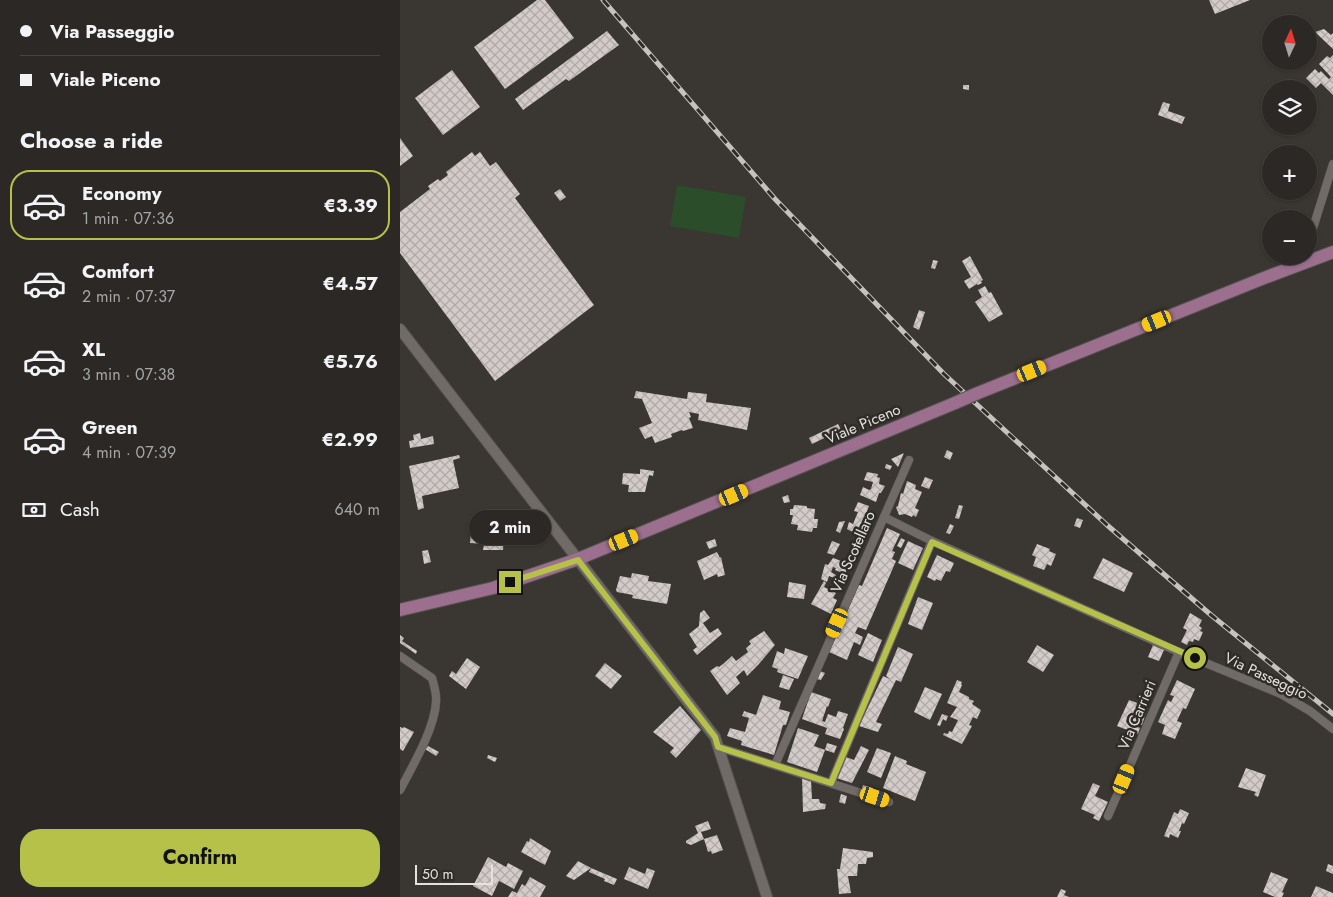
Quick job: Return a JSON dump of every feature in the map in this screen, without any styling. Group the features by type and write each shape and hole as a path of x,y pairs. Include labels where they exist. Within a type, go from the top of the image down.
{"main road":[{"name":"Viale Piceno","path":"1317,257 1332,253"},
{"name":"Viale Piceno","path":"400,610 493,588 578,560 1291,265"}],"street":[{"path":"1317,215 1333,164"},
{"path":"400,329 715,737 768,897"},
{"name":"Via Scotellaro","path":"775,765 909,460"},
{"name":"Via Passeggio","path":"884,517 932,542 1179,652 1280,694 1310,712 1333,729"},
{"path":"831,783 932,542"},
{"name":"Via Carrieri","path":"1108,816 1179,652"},
{"path":"400,656 432,678 436,701 432,720 414,765 400,790"},
{"path":"718,747 890,802"}],"green space":[{"path":"677,185 746,197 739,238 670,226"}],"building":[{"path":"537,0 545,0 574,38 505,89 474,47"},
{"path":"1209,0 1250,0 1215,14"},
{"path":"1324,29 1331,35 1333,33 1333,49 1318,35 1318,31"},
{"path":"607,31 619,45 569,81 566,79 523,110 515,99"},
{"path":"1333,55 1333,95 1321,83 1317,87 1317,80 1308,80 1306,78 1316,70 1319,73 1321,71 1329,79 1331,77 1319,64 1327,56 1330,58"},
{"path":"452,70 480,107 443,135 415,98"},
{"path":"963,85 969,85 969,90 963,89"},
{"path":"1163,102 1170,104 1168,111 1185,117 1182,124 1158,115"},
{"path":"400,138 413,156 400,166"},
{"path":"472,152 475,156 480,152 490,166 496,162 520,194 515,198 594,305 495,381 400,253 400,212 430,189 428,186 448,175 446,172"},
{"path":"560,189 566,197 560,201 554,193"},
{"path":"970,256 983,280 981,281 982,283 969,289 964,281 971,277 962,261"},
{"path":"933,260 938,261 935,269 931,268"},
{"path":"985,286 989,293 991,292 1003,314 989,322 975,302 982,297 978,290"},
{"path":"919,310 925,312 919,330 913,327"},
{"path":"636,391 687,399 688,392 707,394 706,402 751,408 747,430 698,420 699,414 689,412 693,428 671,434 672,437 655,443 652,436 645,439 639,428 652,423 642,399 634,398"},
{"path":"838,424 841,430 812,444 809,438"},
{"path":"420,433 421,439 433,436 434,444 410,448 409,441 414,440 413,435"},
{"path":"947,450 953,453 950,460 944,457"},
{"path":"904,453 898,467 891,459"},
{"path":"459,455 460,458 453,460 459,488 422,496 424,508 418,510 409,466"},
{"path":"886,464 892,466 890,470 885,468"},
{"path":"640,469 654,471 653,476 649,475 645,492 628,492 629,485 622,484 623,473 640,474"},
{"path":"867,472 878,474 877,477 880,478 879,484 885,486 881,493 879,493 876,502 860,495 863,487 871,489 873,482 864,480"},
{"path":"925,477 933,480 929,489 921,486"},
{"path":"907,481 916,485 915,489 922,492 915,508 919,510 916,517 905,514 899,515 896,507"},
{"path":"788,495 790,502 784,503 782,497"},
{"path":"858,502 869,506 867,518 870,519 867,527 864,525 858,535 847,529 849,522 853,524 858,512 854,511"},
{"path":"794,505 815,509 814,519 818,519 817,528 813,528 812,532 797,530 798,525 791,524 793,515 790,515 790,509 793,509"},
{"path":"959,505 963,506 959,519 955,518"},
{"path":"478,516 508,518 503,550 483,550 484,544 470,543 471,532 479,533"},
{"path":"1077,518 1083,520 1080,528 1074,526"},
{"path":"845,521 840,533 836,531 839,522"},
{"path":"950,524 954,526 950,534 946,533"},
{"path":"887,528 900,534 892,551 895,552 892,559 896,561 866,630 858,627 855,633 863,637 860,645 854,642 847,660 829,652 859,585 862,586"},
{"path":"901,538 905,540 901,548 897,546"},
{"path":"715,539 717,546 709,549 706,542"},
{"path":"832,541 840,544 834,555 827,553"},
{"path":"908,541 923,548 913,570 898,563"},
{"path":"858,544 862,546 855,561 851,559"},
{"path":"1037,544 1050,549 1049,551 1056,554 1051,566 1047,564 1044,570 1033,566 1036,557 1032,555"},
{"path":"428,550 431,562 424,564 422,551"},
{"path":"717,552 721,557 725,575 718,577 717,574 704,580 697,561"},
{"path":"937,555 954,563 950,572 946,571 941,581 936,579 935,581 927,577"},
{"path":"833,558 847,563 846,565 848,566 845,574 835,570 836,568 833,567 831,572 836,575 834,578 829,576 827,582 821,579 825,564 828,565"},
{"path":"1103,558 1133,573 1124,592 1093,578"},
{"path":"632,573 649,576 648,581 671,584 667,604 632,598 633,595 617,592 620,576 631,578"},
{"path":"824,581 826,583 824,587 836,593 833,598 837,600 831,614 811,604"},
{"path":"789,582 806,585 804,599 787,597"},
{"path":"918,597 933,603 922,630 908,624"},
{"path":"704,610 710,618 703,623 710,633 718,628 722,634 697,655 693,650 697,647 689,634 699,626 700,613"},
{"path":"1190,613 1202,620 1199,626 1202,628 1200,631 1203,632 1199,641 1194,639 1193,642 1189,641 1187,645 1181,642 1187,630 1183,628"},
{"path":"764,631 775,645 747,676 744,670 736,677 740,683 727,695 710,671 717,666 719,667 732,656 736,661 748,652 746,648 751,644 749,641"},
{"path":"868,633 882,640 873,662 858,655"},
{"path":"400,635 404,638 402,641 417,651 416,654 400,643"},
{"path":"1037,645 1054,655 1043,672 1027,662"},
{"path":"1153,645 1164,650 1159,661 1148,657"},
{"path":"898,647 913,654 901,682 896,680 876,722 882,724 878,732 859,726 883,676 890,679 886,676"},
{"path":"785,648 808,656 798,679 777,672 778,669 772,667 777,651 784,654"},
{"path":"467,658 480,667 466,689 449,676 452,671 456,674"},
{"path":"605,663 622,676 611,689 595,676"},
{"path":"820,671 825,673 821,680 816,679"},
{"path":"783,675 794,679 789,690 779,687"},
{"path":"957,680 962,682 959,692 974,701 972,704 981,710 977,719 973,717 969,725 972,726 962,744 943,735 944,733 948,734 949,731 952,732 958,720 950,717 957,707 947,703"},
{"path":"1177,680 1195,689 1186,709 1183,708 1177,721 1182,723 1175,739 1162,734 1165,725 1158,722 1168,700 1171,702 1174,696 1170,695"},
{"path":"925,687 942,694 930,720 914,712"},
{"path":"811,692 831,699 822,721 825,722 828,714 836,717 838,711 848,714 840,739 825,734 827,728 802,719"},
{"path":"1144,694 1151,697 1142,725 1127,719 1126,722 1140,728 1138,734 1117,726 1129,700 1140,704"},
{"path":"763,695 781,701 779,709 790,712 786,725 783,725 774,755 741,745 742,741 727,736 730,728 745,732 749,718 742,716 744,711 756,715"},
{"path":"680,706 701,730 676,758 670,752 674,748 653,732"},
{"path":"942,714 948,716 946,721 943,719 940,726 937,725"},
{"path":"400,727 414,732 403,751 400,749"},
{"path":"798,728 819,735 814,746 825,750 817,772 787,762"},
{"path":"827,743 837,746 834,753 825,750"},
{"path":"428,746 439,752 436,756 425,749"},
{"path":"861,746 869,750 852,783 836,778 846,757 854,760"},
{"path":"877,748 891,753 881,778 867,772"},
{"path":"488,755 497,758 495,762 487,758"},
{"path":"895,756 907,761 906,764 926,772 915,801 883,788"},
{"path":"1246,768 1266,775 1258,797 1254,795 1256,792 1238,787"},
{"path":"802,776 811,780 812,799 819,799 820,803 826,804 825,809 803,812"},
{"path":"1093,783 1100,786 1095,796 1108,802 1099,821 1093,818 1095,815 1081,809"},
{"path":"863,785 873,788 872,791 862,788"},
{"path":"841,794 847,796 845,804 839,802"},
{"path":"1180,809 1189,813 1184,824 1182,823 1178,838 1170,834 1169,838 1164,836 1174,812 1178,814"},
{"path":"708,821 711,829 701,832 704,839 691,845 686,843 686,841 698,833 695,826"},
{"path":"717,835 723,850 712,854 711,851 708,852 704,839"},
{"path":"530,838 551,851 545,865 521,852"},
{"path":"843,848 873,852 873,857 867,858 866,864 858,864 857,876 848,876 851,893 839,894 837,869 840,869"},
{"path":"488,857 506,867 508,863 523,871 514,889 499,881 492,896 473,886"},
{"path":"578,861 591,868 574,880 566,876"},
{"path":"1328,864 1333,866 1333,874 1326,871"},
{"path":"629,867 645,874 647,868 655,871 648,889 624,879"},
{"path":"591,868 617,879 614,885 589,872"},
{"path":"1271,872 1288,879 1282,892 1284,893 1282,897 1275,897 1263,892"},
{"path":"530,877 546,886 540,897 508,897 512,891 517,893 522,884 525,886"},
{"path":"1316,886 1333,893 1333,897 1311,897"},
{"path":"1061,889 1066,891 1064,895 1069,897 1057,897"}],"railway":[{"path":"603,0 775,199 944,374 1107,525 1211,615 1333,714"}],"route":[{"path":"510,582 578,560 715,737 718,747 831,783 932,542 1195,658"}]}
